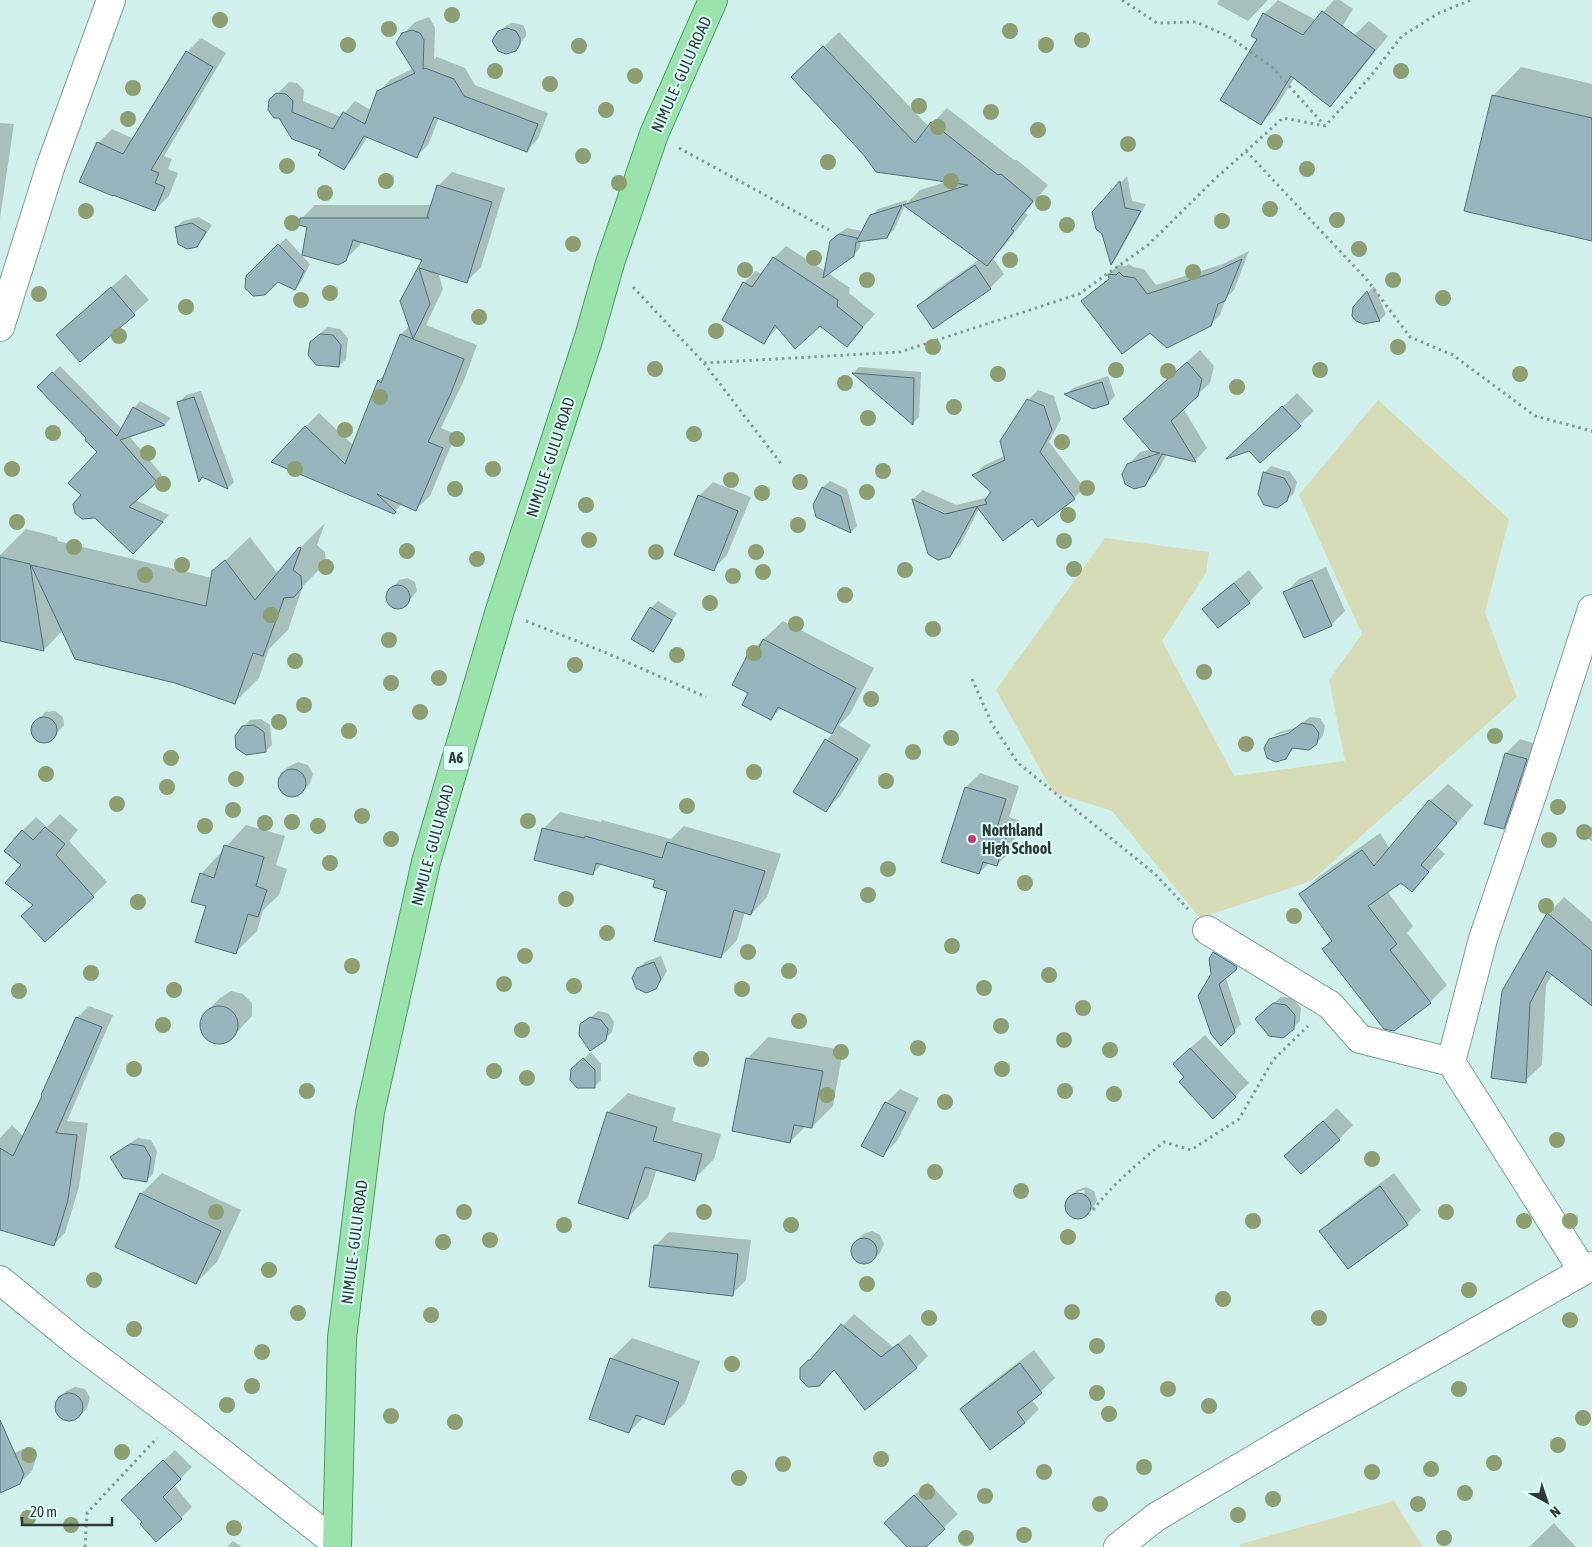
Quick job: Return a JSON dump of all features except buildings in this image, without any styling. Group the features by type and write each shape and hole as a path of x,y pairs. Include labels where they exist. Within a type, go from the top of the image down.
{"main road":[{"name":"NIMULE - GULU ROAD","path":"337,1546 342,1338 370,1112 426,862 500,610 589,337 610,263 654,134 713,0"}],"street":[{"path":"0,327 51,165 111,0"},
{"path":"1451,1062 1483,938 1532,796 1592,609"},
{"path":"1118,1547 1156,1517 1312,1425 1588,1268 1451,1062 1360,1039 1330,1005 1207,930"},
{"path":"0,1280 77,1343 176,1417 337,1546"}],"path":[{"path":"1122,0 1157,23 1196,22 1228,36 1271,66 1325,126"},
{"path":"1325,126 1370,77 1402,36 1439,13 1471,0"},
{"path":"704,363 900,352 1079,294 1148,245 1283,118 1325,126"},
{"path":"654,134 829,230"},
{"path":"1246,151 1368,281 1410,337 1453,355 1535,416 1592,431"},
{"path":"610,263 704,363 782,465"},
{"path":"500,610 604,652 706,697"},
{"path":"972,678 992,724 1018,763 1155,874 1207,930"},
{"path":"1093,1210 1106,1193 1134,1165 1164,1142 1191,1150 1239,1119 1273,1060 1330,1005"},
{"path":"85,1547 87,1513 176,1417"}],"green space":[{"path":"1378,400 1509,519 1485,613 1517,697 1311,881 1200,918 1112,811 1053,792 996,690 1105,538 1209,552 1206,573 1162,641 1234,776 1345,761 1329,680 1362,634 1299,495"},
{"path":"1394,1501 1423,1547 1240,1547 1241,1544"}],"place":[{"name":"Northland High School","path":"972,839"}]}
